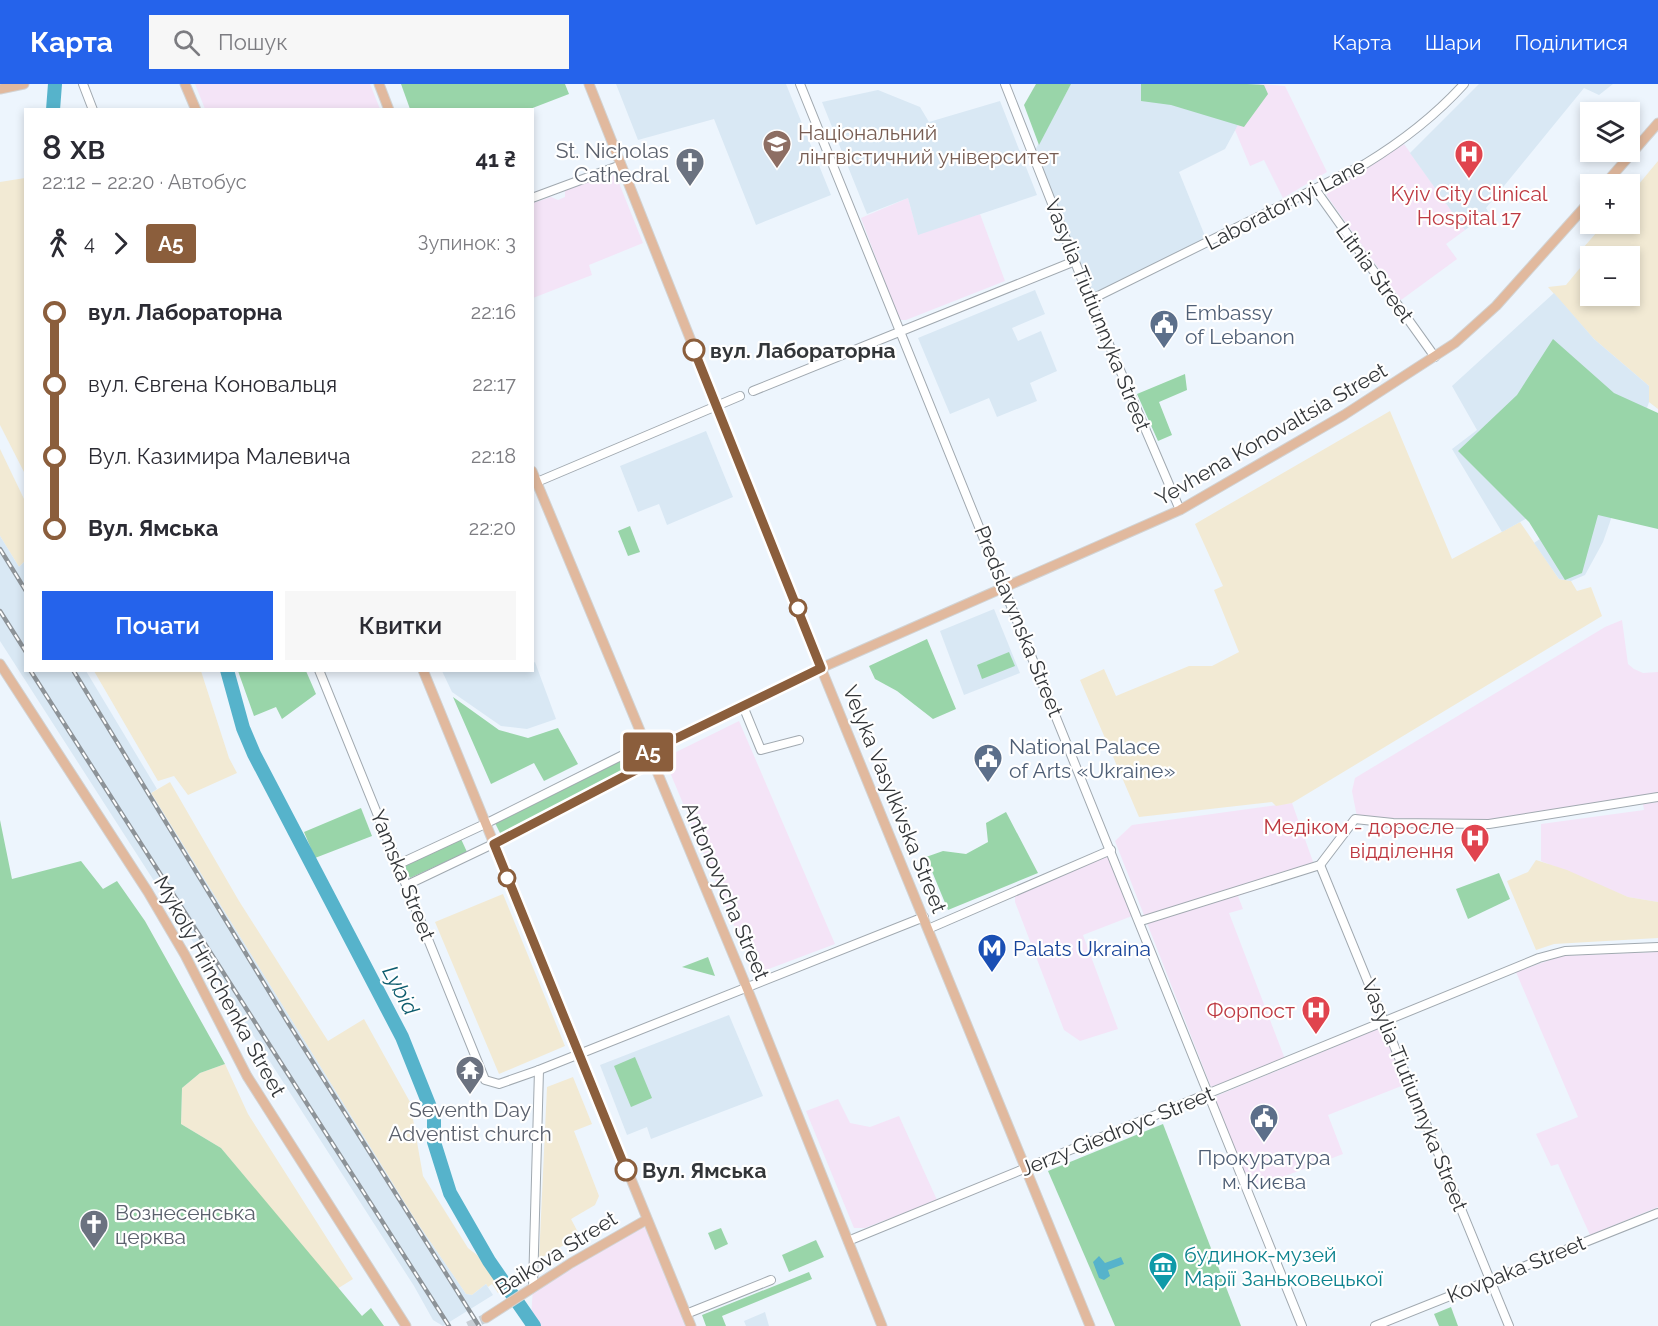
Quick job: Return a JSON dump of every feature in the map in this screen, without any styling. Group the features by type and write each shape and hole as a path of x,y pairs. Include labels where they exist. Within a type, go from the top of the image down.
{"main road":[{"path":"0,89 24,84"},
{"path":"185,84 195,108"},
{"path":"379,84 388,108"},
{"name":"Velyka Vasylkivska Street","path":"589,84 821,668 1090,1326"},
{"path":"1614,174 1658,123"},
{"name":"Yevhena Konovaltsia Street","path":"646,748 743,706 821,668 1180,510 1344,415 1435,357 1468,332 1496,306 1580,212"},
{"name":"Antonovycha Street","path":"534,475 747,988 882,1326"},
{"name":"Mykoly Hrinchenka Street","path":"0,664 148,892 185,955 247,1076 406,1326"},
{"path":"424,672 691,1326"},
{"name":"Baikova Street","path":"486,1318 646,1220"}],"street":[{"path":"83,84 92,108"},
{"name":"Predslavynska Street","path":"800,84 1141,921 1208,1095 1302,1326"},
{"name":"Vasylia Tiutiunnyka Street","path":"1005,84 1090,300 1180,510"},
{"name":"Laboratornyi Lane","path":"1090,300 1365,164 1405,138 1464,84"},
{"path":"534,197 621,165"},
{"name":"Litnia Street","path":"1315,189 1435,357"},
{"path":"753,391 1074,261"},
{"path":"537,482 740,396"},
{"name":"Yamska Street","path":"320,672 484,1080 498,1084 539,1070"},
{"path":"743,706 761,750 799,740"},
{"path":"399,864 646,748"},
{"path":"407,885 494,844 640,768 646,748"},
{"path":"1141,921 1320,865 1355,819 1393,823 1489,824 1658,797"},
{"path":"928,929 1111,850"},
{"name":"Vasylia Tiutiunnyka Street","path":"1320,865 1386,1020 1509,1326"},
{"path":"529,1290 539,1070 924,917"},
{"name":"Jerzy Giedroyc Street","path":"848,1241 1551,954 1609,948 1658,947"},
{"name":"Kovpaka Street","path":"1375,1326 1658,1213"},
{"path":"686,1314 771,1280"}],"shaded area":[{"path":"195,84 370,84 380,108 205,108"},
{"name":"Національний лінгвістичний університет","path":"616,84 786,84 831,195 756,225 714,119 638,140"},
{"path":"1071,84 1260,84 1225,149 1179,172 1207,241 1094,294 1034,152"},
{"path":"1260,84 1285,86 1327,172 1283,198 1264,160 1250,166 1235,130"},
{"name":"Kyiv City Clinical Hospital 17","path":"1479,84 1613,84 1599,95 1584,88 1486,208 1489,213 1465,230 1410,153"},
{"path":"878,90 920,107 929,122 1000,101 1037,195 918,235 908,198 867,214 822,102"},
{"path":"1404,144 1465,230 1446,244 1457,259 1401,300 1327,196 1326,191 1330,185"},
{"path":"1658,161 1658,409 1649,402 1649,386 1594,339 1548,287 1566,285 1580,268 1580,306 1640,306 1640,246 1585,246 1595,234 1640,234 1640,183"},
{"path":"609,173 617,178 643,243 589,265 592,275 534,298 534,203 551,197 558,200 565,197 565,189"},
{"path":"24,178 24,472 0,425 0,182"},
{"path":"908,198 918,234 980,214 1005,281 906,320 899,320 861,218"},
{"path":"1035,290 1045,314 1012,328 1018,341 1041,331 1057,371 1030,383 1037,401 997,417 989,398 950,414 918,338"},
{"path":"1554,293 1594,339 1649,386 1649,402 1643,420 1619,466 1611,519 1603,542 1585,575 1571,581 1559,579 1534,543 1585,508 1529,517 1502,532 1452,449 1477,430 1452,386"},
{"path":"1390,411 1452,559 1520,522 1559,579 1571,581 1577,591 1591,587 1602,616 1292,803 1276,806 1272,802 1139,817 1080,680 1104,669 1116,696 1189,666 1212,666 1239,652 1214,590 1223,586 1195,524"},
{"path":"706,431 733,497 667,525 659,504 638,512 620,466"},
{"path":"0,449 24,499 24,562 19,567 0,536"},
{"path":"0,536 19,567 24,562 24,672 87,672 157,789 151,793 416,1221 466,1294 472,1295 486,1284 493,1295 443,1326 433,1320 414,1286 0,641"},
{"path":"994,609 1020,673 964,695 940,631"},
{"path":"1622,620 1628,664 1643,673 1658,672 1658,795 1492,822 1357,817 1352,791 1355,778 1605,627"},
{"path":"534,662 556,719 527,729 501,726 452,692 442,672 534,672"},
{"path":"95,672 201,672 229,758 237,773 188,795 174,776 158,781"},
{"path":"739,721 835,944 758,973 737,933 664,758"},
{"path":"170,782 239,901 328,1041 364,1019 410,1102 423,1176 468,1248 477,1255 501,1285 502,1290 498,1293 492,1284 488,1287 486,1284 472,1295 466,1294 416,1221 151,793"},
{"path":"1658,802 1658,902 1628,897 1541,861 1541,824 1644,810 1643,804"},
{"path":"1292,803 1316,870 1238,896 1243,909 1229,913 1285,1059 1211,1087 1115,841 1132,825"},
{"path":"1107,856 1132,916 1083,935 1118,1029 1080,1041 1064,1030 1015,902 1015,896"},
{"path":"1536,860 1567,870 1628,897 1658,902 1658,938 1554,944 1536,950 1507,881 1528,872"},
{"path":"503,894 565,1046 499,1074 435,922"},
{"path":"1658,952 1658,1207 1590,1235 1558,1164 1551,1166 1536,1134 1578,1117 1516,972 1561,956"},
{"path":"729,1015 763,1096 651,1139 647,1127 627,1135 600,1065"},
{"path":"1382,1027 1404,1085 1328,1115 1343,1154 1251,1189 1214,1097"},
{"path":"225,1064 248,1114 353,1279 337,1289 221,1148 181,1124 182,1088 200,1073"},
{"path":"573,1077 592,1124 574,1131 599,1196 595,1205 571,1219 580,1236 539,1259 547,1087"},
{"path":"838,1099 850,1123 870,1127 899,1116 937,1200 865,1228 854,1228 806,1111"},
{"path":"646,1220 691,1326 536,1326 531,1319 533,1287"},
{"path":"765,1312 769,1326 746,1326 744,1321"}],"green space":[{"path":"401,84 565,84 569,94 533,108 410,108"},
{"path":"1036,84 1071,84 1039,145 1024,105"},
{"path":"1141,84 1264,85 1268,94 1244,127 1171,105 1141,101"},
{"path":"1553,339 1614,393 1658,413 1658,529 1598,515 1582,573 1565,580 1529,522 1458,451 1517,395"},
{"path":"1185,374 1187,390 1159,402 1172,435 1158,441 1137,394"},
{"path":"630,526 640,552 628,556 618,531"},
{"path":"927,639 956,709 933,719 897,691 875,679 869,666"},
{"path":"1009,652 1015,666 982,679 977,665"},
{"path":"238,672 306,672 316,694 282,719 276,707 254,716"},
{"path":"453,697 499,730 528,738 558,728 578,764 544,781 534,763 491,784"},
{"path":"627,757 632,769 501,835 495,823"},
{"path":"361,808 372,836 315,858 304,832"},
{"path":"1006,812 1038,873 948,910 926,857 943,851 966,854 988,842 986,823"},
{"path":"0,820 12,879 81,861 103,889 117,881 145,921 225,1064 200,1073 182,1088 181,1124 221,1148 362,1316 371,1308 384,1326 0,1326"},
{"path":"461,839 467,852 410,878 404,865"},
{"path":"1499,873 1510,899 1468,919 1456,889"},
{"path":"708,957 715,976 682,967"},
{"path":"635,1057 652,1098 631,1107 614,1066"},
{"path":"1163,1124 1241,1326 1115,1326 1048,1171"},
{"path":"721,1228 728,1244 715,1250 708,1233"},
{"path":"816,1240 824,1257 789,1272 782,1255"},
{"path":"809,1272 812,1279 722,1316 726,1326 706,1326 702,1315"},
{"path":"1451,1307 1458,1326 1439,1326 1434,1314"}],"water":[{"path":"1099,1256 1105,1263 1121,1257 1124,1264 1108,1270 1110,1276 1104,1280 1099,1278 1093,1262"}],"waterway":[{"name":"Lybid","path":"53,108 55,84"},
{"name":"Lybid","path":"228,672 243,728 254,754 402,1037 434,1117 434,1142 450,1193 489,1261 534,1326"}],"tunnel":[{"path":"468,1326 486,1318"}],"railway":[{"path":"0,549 24,588"},
{"path":"0,611 24,649"},
{"path":"31,672 449,1326"},
{"path":"74,672 287,1021 479,1326"}],"bus line":[{"name":"А5","path":"626,1170 494,844 640,768 648,752 821,668 694,350"}],"place":[{"name":"Національний лінгвістичний університет","path":"777,170"},
{"name":"Kyiv City Clinical Hospital 17","path":"1469,180"},
{"name":"St. Nicholas Cathedral","path":"690,188"},
{"name":"вул. Лаборaторна","path":"694,350"},
{"name":"Embassy of Lebanon","path":"1164,350"},
{"name":"National Palace of Arts «Ukraine»","path":"988,784"},
{"name":"Медіком - доросле відділення","path":"1475,864"},
{"name":"Palats Ukraina","path":"992,974"},
{"name":"Форпост","path":"1316,1036"},
{"name":"Seventh Day Adventist church","path":"470,1096"},
{"name":"Прокуратура м. Києва","path":"1264,1144"},
{"name":"Вул. Ямська","path":"626,1170"},
{"name":"Вознесенська церква","path":"94,1250"},
{"name":"будинок-музей Марії Заньковецької","path":"1163,1292"}]}
